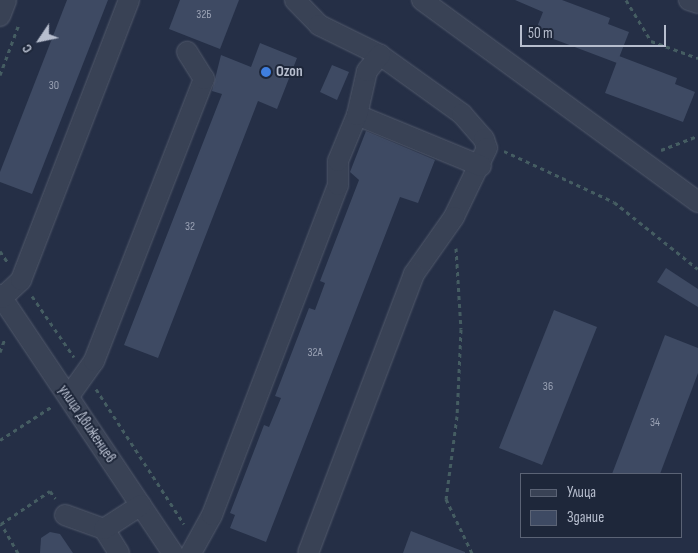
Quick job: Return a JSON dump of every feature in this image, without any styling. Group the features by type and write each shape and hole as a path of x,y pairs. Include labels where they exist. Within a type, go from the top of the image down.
{"street":[{"path":"0,16 6,0"},
{"path":"1,296 21,280 130,0"},
{"path":"295,0 319,25 380,55 462,114 484,139 484,157 454,217 414,274 308,553"},
{"path":"422,0 698,202"},
{"path":"689,0 698,4"},
{"path":"69,396 94,361 204,78 187,52"},
{"path":"195,549 338,185 338,161 357,115 367,71 380,55"},
{"path":"357,115 484,157"},
{"name":"улица Движенцев","path":"1,296 173,553"},
{"path":"104,529 141,505"},
{"path":"66,515 104,529 119,553"}],"path":[{"path":"626,0 651,41 698,58"},
{"path":"0,75 22,17"},
{"path":"658,152 698,135"},
{"path":"484,157 512,152 614,202 698,270"},
{"path":"454,217 461,329 457,416 446,499 472,553"},
{"path":"0,251 85,373 195,549"},
{"path":"0,440 69,396"},
{"path":"18,553 1,524 50,491 66,515"}],"building":[{"path":"67,0 108,0 32,194 0,182 0,172"},
{"path":"180,0 239,0 220,49 169,29"},
{"path":"515,0 562,0 610,18 608,24 629,32 617,63 535,32 543,12"},
{"path":"260,43 297,58 277,109 258,101 158,358 124,345 222,94 212,91 221,55 251,67"},
{"path":"619,56 677,78 675,84 695,92 683,122 605,93"},
{"path":"332,65 349,72 337,100 320,92"},
{"path":"366,131 435,160 418,203 400,197 266,542 230,528 235,515 230,513 264,425 269,427 281,398 275,396 309,308 315,310 325,283 320,281 359,180 350,172"},
{"path":"666,268 698,289 698,307 657,282"},
{"path":"554,310 597,327 542,465 499,448"},
{"path":"665,335 698,348 698,373 660,473 612,473"},
{"path":"411,531 465,552 465,553 403,553"},
{"path":"50,532 60,534 73,553 40,553 41,538"}],"place":[{"name":"Ozon","path":"266,72"}]}
